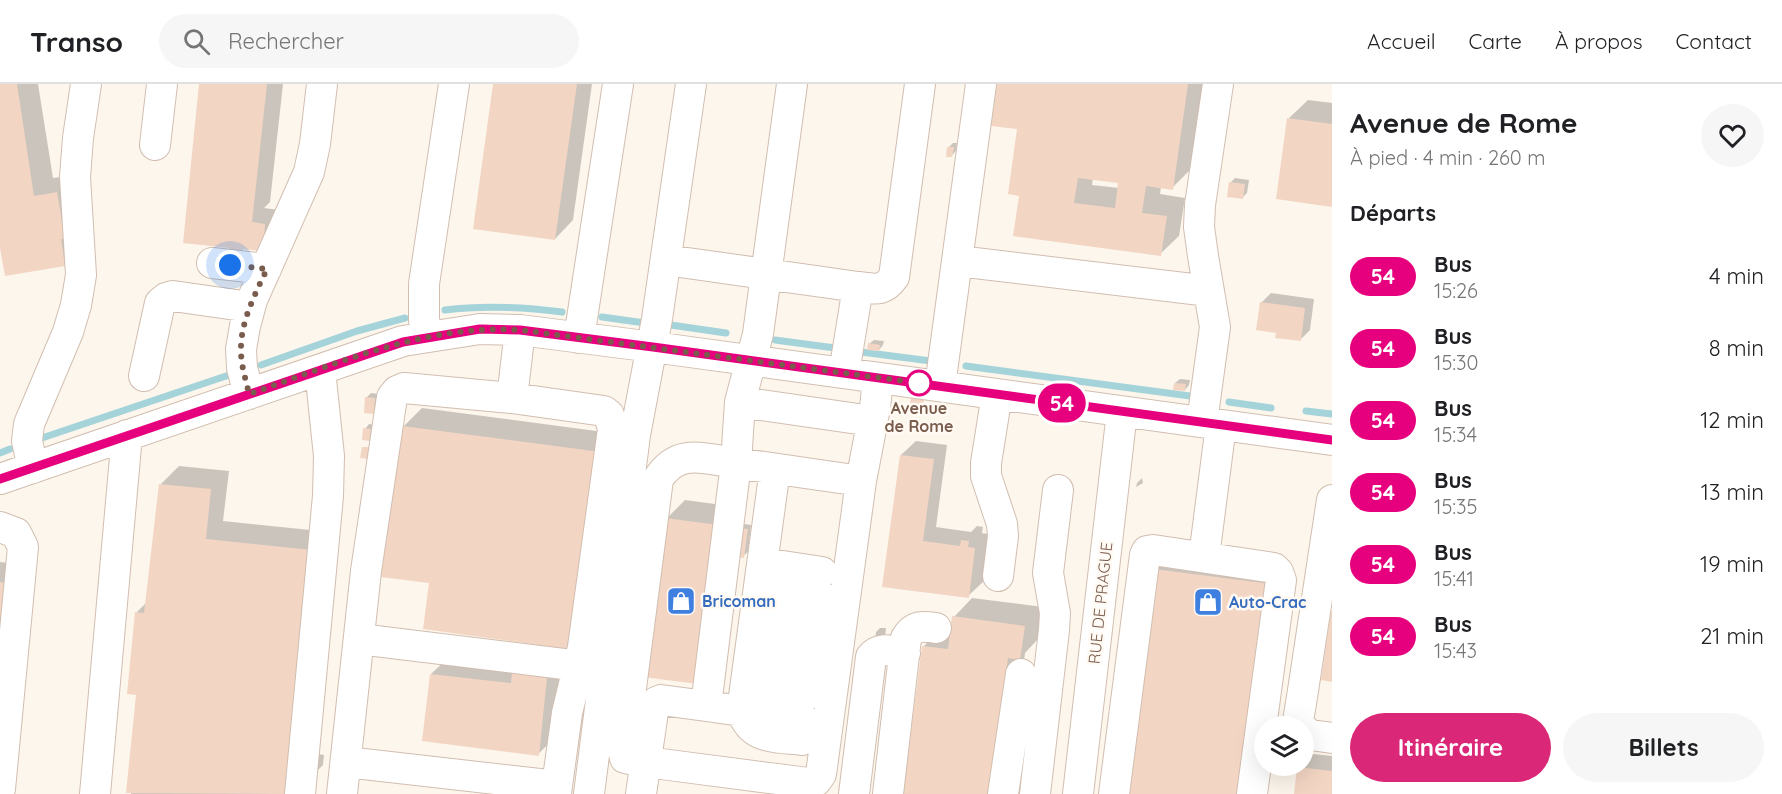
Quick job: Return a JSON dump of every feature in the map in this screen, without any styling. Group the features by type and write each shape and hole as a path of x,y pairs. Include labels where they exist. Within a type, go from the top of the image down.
{"street":[{"path":"33,468 27,441 29,424 68,332 81,275 75,177 86,84"},
{"path":"155,145 162,84"},
{"path":"249,394 242,368 241,349 250,307 309,172 315,144 322,84"},
{"path":"404,388 406,369 415,339 424,320 424,284 454,84"},
{"path":"579,338 618,84"},
{"path":"589,794 635,435 653,347 691,84"},
{"path":"706,706 736,463 740,402 758,334 792,84"},
{"path":"666,260 858,287 880,289 888,285 894,277 920,84"},
{"path":"940,386 981,84"},
{"path":"1204,556 1215,327 1199,227 1200,205 1218,84"},
{"path":"958,261 1209,291"},
{"path":"212,263 267,269"},
{"path":"844,373 858,287"},
{"path":"144,376 160,303 166,298 173,296 250,307"},
{"path":"0,789 22,547 16,533 2,527 8,501 1,479 415,339 480,329 520,330 1332,440"},
{"path":"512,398 520,330"},
{"path":"300,794 328,496 329,456 321,370"},
{"path":"861,481 690,458 676,460 665,468 658,479 623,750 625,758 808,783 816,781 821,774 861,481 878,378"},
{"path":"342,794 345,762 366,571 393,397 404,388 512,398 604,411 612,420 613,429 580,666 567,713 556,790 345,762"},
{"path":"997,394 986,476 1002,524 1003,536 998,576"},
{"path":"740,402 872,421"},
{"name":"RUE DE PRAGUE","path":"1078,794 1122,412"},
{"path":"95,794 127,435"},
{"path":"753,635 775,469"},
{"path":"1035,794 1054,630 1055,613 1048,573 1058,490"},
{"path":"1299,716 1332,500"},
{"path":"1114,794 1144,555 1147,551 1153,550 1274,568 1278,572 1281,580 1252,794"},
{"path":"706,706 753,635 822,572"},
{"path":"888,794 906,638 918,626 936,628"},
{"path":"359,639 580,666"},
{"path":"854,794 871,657 876,651 882,650 905,653"},
{"path":"1003,794 1021,674"},
{"path":"641,794 656,702 661,700 706,706"},
{"path":"1314,736 1332,738"}],"building":[{"path":"0,84 17,84 34,196 57,192 65,239 61,239 65,266 5,276 0,248"},
{"path":"199,84 267,84 252,222 265,224 263,251 242,249 241,253 229,252 229,248 183,243"},
{"path":"493,84 577,84 555,240 473,229"},
{"path":"997,84 1188,84 1173,190 1146,186 1142,213 1167,216 1161,256 1013,236 1019,196 1008,194 1017,129 991,126","holes":["1078,178 1118,183 1115,208 1074,203"]},
{"path":"1287,118 1332,124 1332,207 1276,199"},
{"path":"947,147 954,147 952,157 946,157"},
{"path":"1229,182 1245,184 1243,199 1227,197"},
{"path":"1260,302 1305,308 1301,341 1275,338 1276,333 1256,330"},
{"path":"868,343 880,345 879,351 867,350"},
{"path":"1174,383 1186,384 1185,391 1173,390"},
{"path":"365,397 375,398 374,414 364,413"},
{"path":"911,398 924,400 923,406 910,404"},
{"path":"402,426 601,452 575,650 423,629 429,583 381,577"},
{"path":"363,428 371,429 370,441 362,440"},
{"path":"362,447 370,447 368,459 360,458"},
{"path":"900,455 934,459 923,541 960,546 961,540 969,541 968,547 975,548 969,598 882,587"},
{"path":"159,484 211,489 206,539 312,550 288,794 126,793 136,695 127,694 135,612 144,613"},
{"name":"Bricoman","path":"665,518 719,525 698,684 643,677"},
{"path":"738,528 748,529 744,558 734,556"},
{"path":"1154,569 1271,584 1243,794 1124,794"},
{"path":"0,582 5,583 2,617 0,617"},
{"path":"1332,611 1332,682 1321,680"},
{"path":"952,616 1025,626 1020,660 1008,658 990,794 903,794 922,646 948,649"},
{"path":"512,673 547,677 539,756 422,741 430,674 511,683"},
{"path":"1314,769 1332,771 1332,794 1294,794 1296,776 1314,776"}],"waterway":[{"path":"445,310 504,307 562,312"},
{"path":"602,317 645,323"},
{"path":"261,365 357,331 405,318"},
{"path":"671,325 726,333"},
{"path":"775,340 835,348"},
{"path":"861,352 931,361"},
{"path":"966,366 1190,396"},
{"path":"39,439 229,375"},
{"path":"1229,402 1271,408"},
{"path":"1306,411 1332,414"},
{"path":"0,453 10,449"}],"bus line":[{"name":"54","path":"0,479 403,342 480,329 520,330 653,347 1332,440"}],"place":[{"name":"Avenue de Rome","path":"919,383"},
{"name":"Bricoman","path":"681,601"},
{"name":"Auto-Crac","path":"1208,602"}],"route":[{"path":"230,265 267,269 252,300 244,326 241,349 242,368 249,394 403,342 480,329 520,330 919,383"}]}
